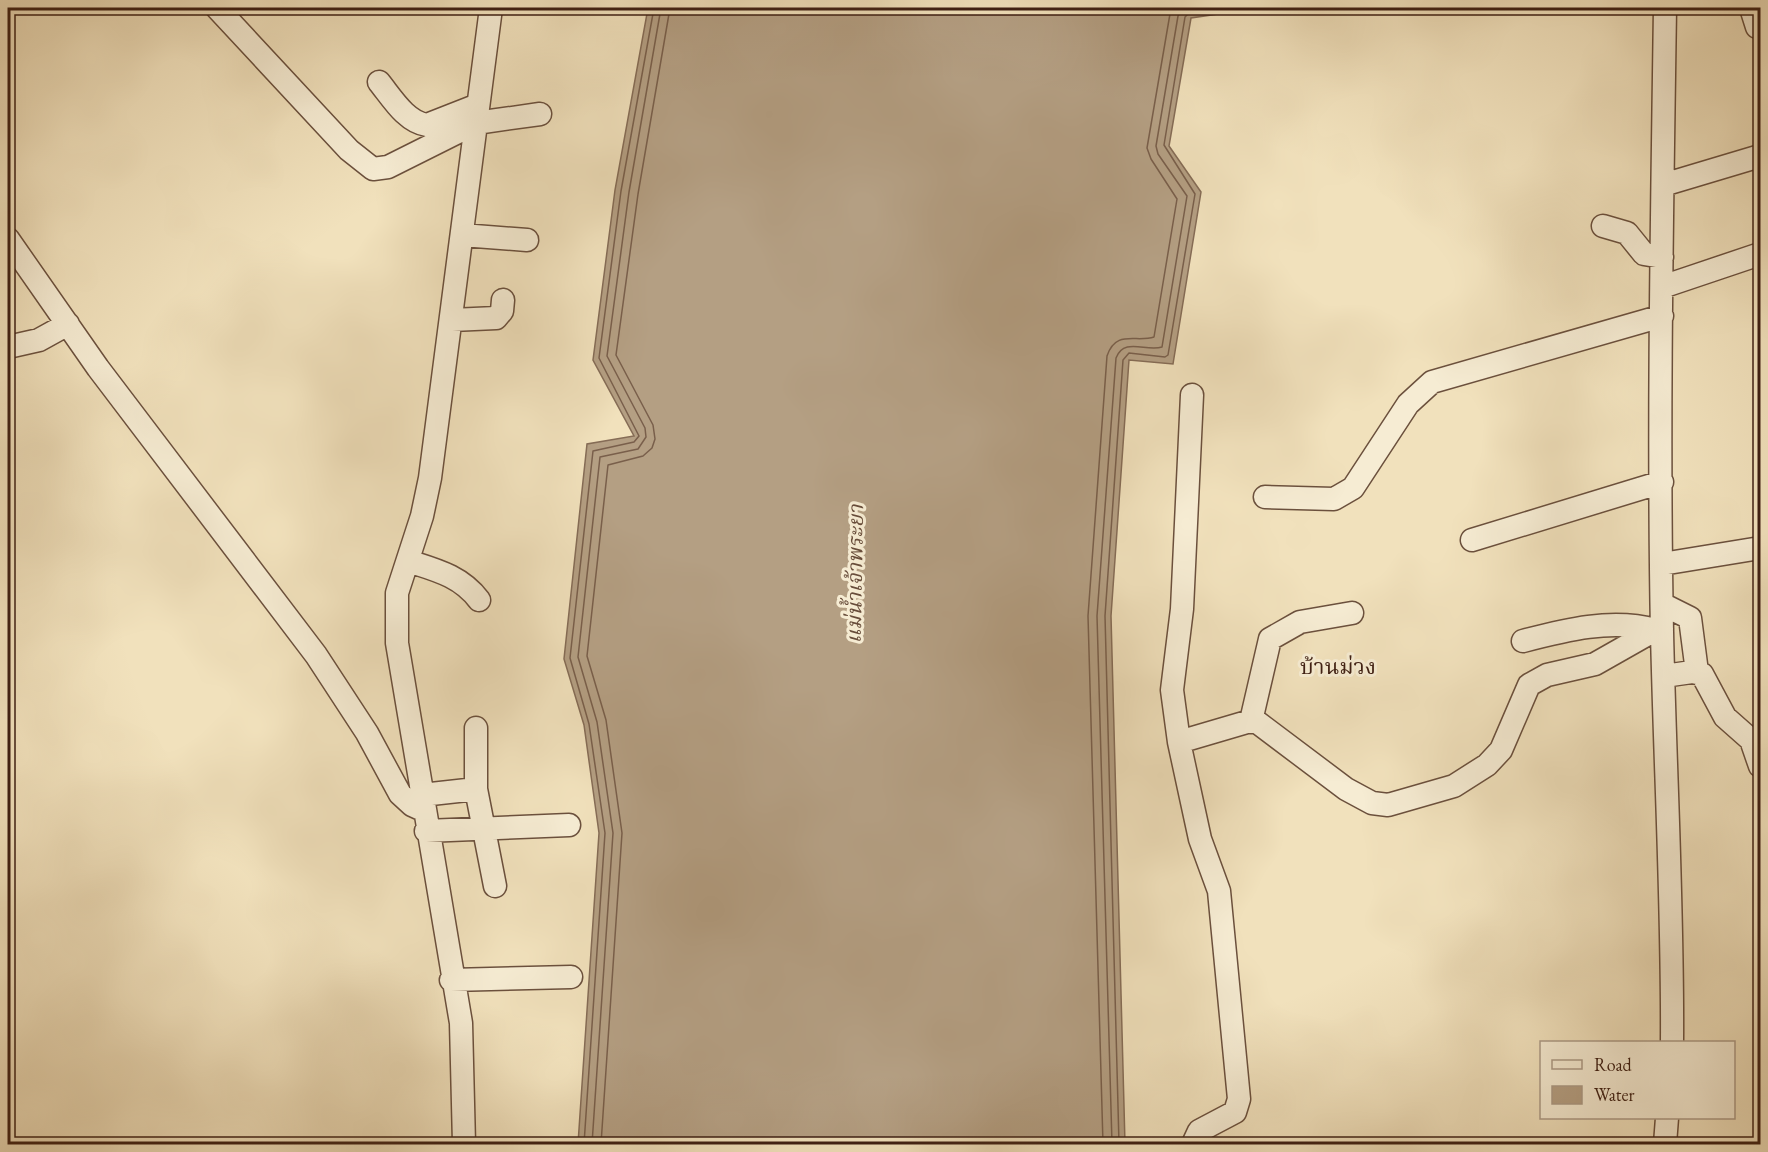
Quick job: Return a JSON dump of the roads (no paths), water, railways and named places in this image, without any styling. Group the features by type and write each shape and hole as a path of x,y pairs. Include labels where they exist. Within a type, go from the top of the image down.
{"street":[{"path":"217,8 350,150 373,169 388,167 477,114"},
{"path":"464,1144 460,1023 451,980 397,643 397,593 430,478 491,8"},
{"path":"1665,8 1662,604 1659,629 1664,676 1672,937 1672,1041"},
{"path":"379,82 414,122 421,124 427,125 477,114 540,114"},
{"path":"1663,185 1761,156"},
{"path":"1603,226 1627,233 1644,254 1662,257"},
{"path":"462,235 527,240"},
{"path":"8,239 98,368 316,655 367,732 400,794 424,812 482,828 569,825"},
{"path":"1662,287 1761,254"},
{"path":"452,320 496,318 503,308 503,300"},
{"path":"1265,496 1334,499 1353,488 1408,404 1432,382 1662,316"},
{"path":"8,347 39,340 68,324"},
{"path":"1192,395 1182,609 1172,690 1179,742 1200,839 1219,891 1239,1099 1235,1112 1198,1131 1193,1144"},
{"path":"1472,540 1662,482"},
{"path":"1662,564 1761,548"},
{"path":"408,561 447,573 466,586 479,600"},
{"path":"1662,604 1690,618 1697,668 1707,680 1725,717 1754,735 1761,766"},
{"path":"1251,721 1270,639 1300,622 1352,613"},
{"path":"1523,641 1585,627 1640,626 1659,629"},
{"path":"1179,742 1251,721 1264,727 1356,795 1379,805 1399,803 1455,786 1497,756 1517,718 1529,685 1547,675 1595,664 1659,629"},
{"path":"1664,676 1697,668"},
{"path":"476,728 476,789 495,886"},
{"path":"424,812 476,789"},
{"path":"451,980 571,977"},
{"path":"1665,1144 1667,1119"}],"water":[{"name":"แม่น้ำเจ้าพระยา","path":"648,8 1219,8 1218,14 1191,18 1169,146 1201,192 1173,364 1129,360 1111,616 1125,1144 578,1144 599,833 584,725 564,659 587,444 634,436 593,360 615,190"}],"district":[{"name":"บ้านม่วง","path":"1338,666"}]}
